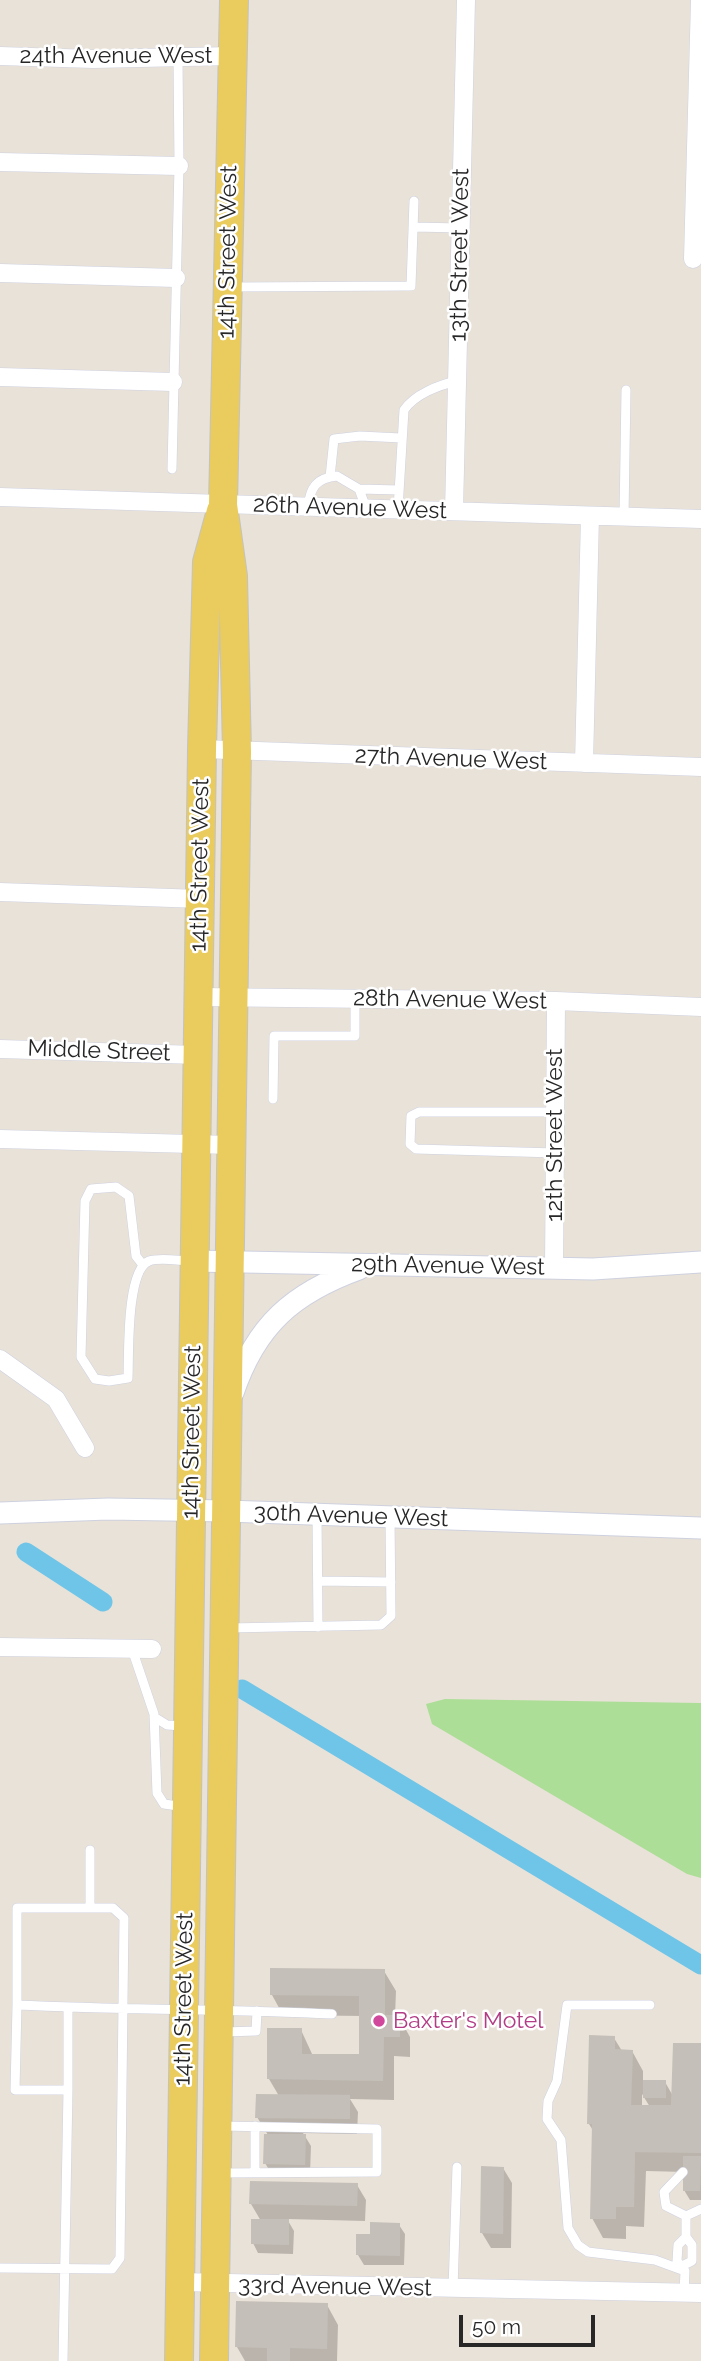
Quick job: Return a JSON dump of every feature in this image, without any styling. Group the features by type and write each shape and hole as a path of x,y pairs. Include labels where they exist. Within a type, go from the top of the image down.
{"main road":[{"name":"14th Street West","path":"214,2361 237,752 233,576 223,505 234,0"},
{"name":"14th Street West","path":"179,2361 202,749 207,562 223,505"}],"street":[{"name":"13th Street West","path":"454,511 466,0"},
{"path":"693,259 700,0"},
{"name":"24th Avenue West","path":"0,56 233,56"},
{"path":"0,162 179,166"},
{"path":"0,273 176,278"},
{"path":"0,377 173,382"},
{"name":"26th Avenue West","path":"0,497 701,519"},
{"path":"584,763 590,516"},
{"name":"27th Avenue West","path":"202,749 701,767"},
{"path":"0,892 200,899"},
{"name":"28th Avenue West","path":"198,997 556,1001 701,1007"},
{"name":"12th Street West","path":"554,1268 556,1001"},
{"name":"Middle Street","path":"0,1049 197,1055"},
{"path":"0,1139 231,1145"},
{"name":"29th Avenue West","path":"194,1261 554,1268 640,1267 701,1262"},
{"path":"228,1408 249,1354 280,1312 327,1281 372,1265"},
{"path":"0,1359 56,1399 85,1448"},
{"name":"30th Avenue West","path":"0,1513 108,1509 226,1511 701,1528"},
{"path":"0,1647 152,1649"},
{"name":"33rd Avenue West","path":"180,2282 693,2293"}],"lane":[{"path":"172,469 179,166 178,57"},
{"path":"227,288 411,286 414,201"},
{"path":"413,227 461,228"},
{"path":"398,509 402,416 407,405 438,386 457,381"},
{"path":"624,517 626,390"},
{"path":"330,477 334,439 360,436 401,438"},
{"path":"308,507 314,485 330,477 345,479 359,489 399,490"},
{"path":"359,489 366,509"},
{"path":"273,1099 274,1037 355,1036 355,1000"},
{"path":"555,1112 419,1112 411,1116 409,1136 410,1144 416,1149 555,1153"},
{"path":"143,1265 136,1256 129,1196 116,1187 91,1189 85,1201 81,1357 96,1378 109,1381 128,1378 133,1287 143,1265 150,1260 194,1261"},
{"path":"317,1514 318,1627"},
{"path":"225,1628 381,1625 391,1616 390,1517"},
{"path":"319,1581 391,1583"},
{"path":"132,1649 154,1717 157,1794 164,1804 186,1807"},
{"path":"154,1717 167,1725 188,1726"},
{"path":"90,1850 90,1908"},
{"path":"0,2268 113,2269 120,2258 124,1918 113,1908 17,1908 15,2090 68,2090"},
{"path":"16,2005 184,2012 256,2031 257,2011"},
{"path":"650,2005 567,2005 557,2081 548,2101 547,2119 561,2140 569,2228 578,2245 588,2252 655,2260 685,2268"},
{"path":"63,2361 68,2007"},
{"path":"219,2022 257,2011 332,2014"},
{"path":"217,2126 377,2129 377,2172 217,2174"},
{"path":"255,2126 255,2174"},
{"path":"453,2289 457,2167"},
{"path":"683,2172 669,2183 664,2192 666,2206 686,2216"},
{"path":"686,2216 701,2209"},
{"path":"685,2268 692,2261 692,2245 686,2237 686,2216"},
{"path":"686,2237 678,2245 677,2261 685,2268 693,2293"}],"green space":[{"path":"445,1699 701,1703 701,1878 687,1874 432,1724 426,1704"}],"building":[{"name":"Baxter's Motel","path":"270,1968 385,1969 385,2015 400,2015 400,2037 384,2037 383,2081 267,2079 267,2028 302,2028 302,2054 359,2054 359,1996 270,1995"},
{"path":"589,2035 615,2036 615,2049 633,2050 631,2105 671,2105 673,2043 701,2043 701,2153 635,2152 634,2207 616,2207 616,2219 590,2219 592,2124 587,2124"},
{"path":"643,2080 666,2080 666,2098 643,2098"},
{"path":"256,2094 350,2095 350,2119 255,2118"},
{"path":"264,2134 306,2134 305,2165 263,2164"},
{"path":"683,2156 701,2156 700,2191 683,2191"},
{"path":"481,2166 504,2167 503,2234 480,2233"},
{"path":"250,2181 358,2183 357,2206 249,2204"},
{"path":"251,2219 289,2219 289,2245 251,2244"},
{"path":"370,2222 400,2223 400,2256 356,2255 356,2234 370,2234"},
{"path":"236,2301 328,2303 327,2349 290,2348 290,2361 267,2361 267,2348 235,2347"}],"waterway":[{"path":"26,1552 103,1602"},
{"path":"242,1689 701,1965"}],"place":[{"name":"Baxter's Motel","path":"379,2021"}]}
